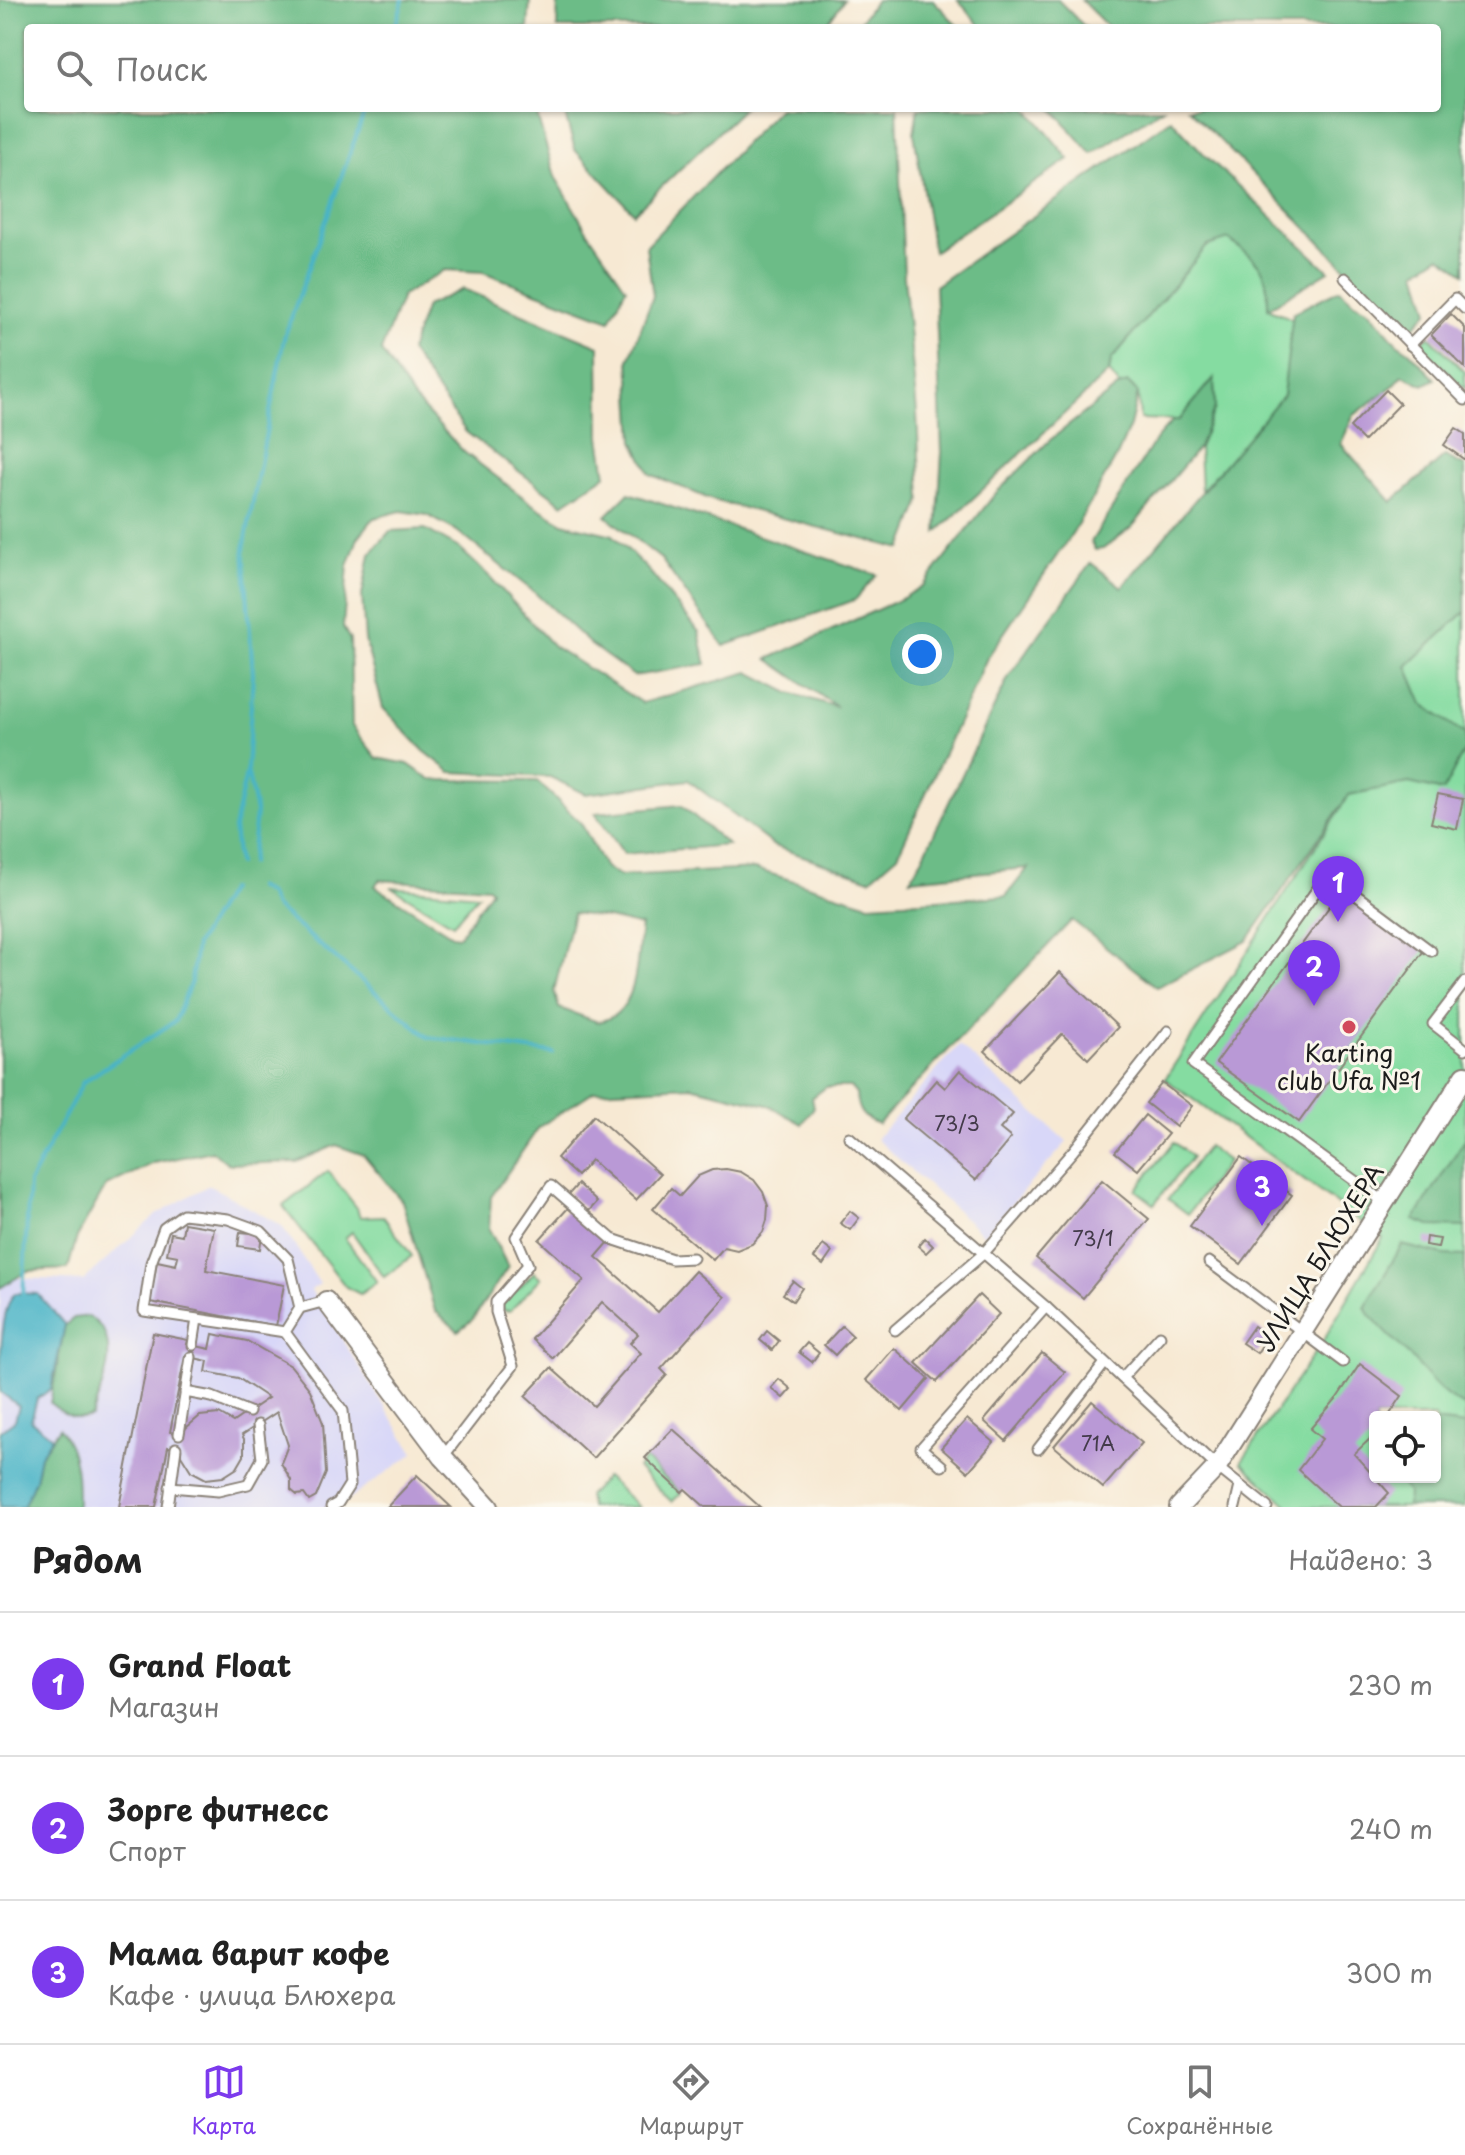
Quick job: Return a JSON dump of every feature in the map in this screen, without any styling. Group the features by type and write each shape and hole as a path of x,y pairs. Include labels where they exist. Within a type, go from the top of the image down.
{"street":[{"name":"УЛИЦА БЛЮХЕРА","path":"1179,1507 1217,1467 1465,1075"},
{"path":"326,1301 443,1457 489,1507"}],"lane":[{"path":"1345,278 1465,400"},
{"path":"1410,345 1455,299 1465,309"},
{"path":"1384,1202 1193,1064 1328,874 1431,951"},
{"path":"1465,982 1433,1024 1465,1049"},
{"path":"895,1330 983,1254 1073,1151 1168,1031"},
{"path":"849,1137 1046,1307 1217,1467 1267,1507"},
{"path":"443,1457 513,1366 496,1312 496,1302 528,1265 516,1237 551,1186 612,1239 672,1259 693,1258"},
{"path":"300,1308 288,1259 261,1231 228,1219 183,1214 164,1228 151,1263 144,1311 285,1332 343,1411 350,1484 338,1503 331,1507"},
{"path":"1209,1262 1343,1362"},
{"path":"285,1332 300,1308 326,1301"},
{"path":"942,1466 921,1448 1046,1307"},
{"path":"193,1345 197,1319"},
{"path":"1122,1378 1160,1336"},
{"path":"179,1434 191,1357"},
{"path":"1038,1449 1105,1363"},
{"path":"185,1392 212,1397 249,1412"},
{"path":"170,1487 218,1491 248,1484 262,1459 258,1425"},
{"path":"168,1507 176,1448"},
{"path":"1235,1507 1240,1486"}],"shaded area":[{"path":"959,1045 1067,1142 984,1235 876,1139"},
{"path":"209,1185 282,1226 320,1284 311,1290 414,1453 338,1507 0,1507 0,1277 83,1281 156,1215"}],"green space":[{"path":"0,0 530,0 528,24 24,24 24,112 536,112 555,176 626,288 610,320 483,272 445,270 402,296 381,351 414,399 464,452 532,504 563,523 613,535 650,572 699,632 706,664 634,676 591,645 534,592 457,531 427,515 401,511 374,518 358,538 348,566 343,627 350,640 352,726 377,758 408,764 431,780 537,781 581,823 605,868 620,876 755,869 869,904 1006,896 1028,868 910,879 1009,676 1091,563 1122,587 1283,395 1293,313 1340,289 1355,303 1369,310 1397,343 1409,351 1435,379 1424,385 1403,375 1353,416 1341,444 1392,502 1445,456 1465,466 1465,612 1407,666 1423,704 1465,734 1465,749 1443,791 1409,783 1349,795 1247,941 1157,987 1072,920 878,1124 861,1113 856,1094 850,1087 826,1087 812,1098 814,1107 802,1124 768,1105 691,1086 594,1091 539,1127 491,1197 489,1229 508,1267 472,1320 458,1331 435,1311 402,1201 364,1155 336,1145 297,1162 229,1164 212,1151 154,1163 106,1186 77,1237 68,1269 28,1271 0,1288","holes":["379,880 488,887 491,890 459,936 452,935 375,886","573,913 641,926 636,973 629,997 614,1015 598,1022 559,1008 554,991"]},
{"path":"558,0 844,0 827,24 557,24"},
{"path":"876,0 933,0 956,24 858,24"},
{"path":"958,0 1058,0 1082,24 979,24"},
{"path":"1081,0 1465,0 1465,273 1440,256 1417,271 1429,311 1409,332 1192,112 1441,112 1441,24 1105,24"},
{"path":"564,112 740,112 634,213 575,150"},
{"path":"775,112 897,112 904,276 917,413 921,500 902,549 712,500 650,474 634,441 629,360 653,296 646,246"},
{"path":"917,112 1030,112 1069,159 933,252 914,133"},
{"path":"1055,112 1157,112 1092,154"},
{"path":"1171,119 1329,271 1268,308 1264,274 1255,261 1229,239 1207,246 1111,360 1109,372 937,532 942,452 935,286"},
{"path":"1228,239 1260,267 1266,282 1268,308 1292,319 1293,328 1283,395 1201,491 1199,447 1215,408 1214,379 1179,420 1140,419 1138,393 1128,383 1120,386 1109,372 1111,360 1207,246"},
{"path":"463,289 599,346 600,437 606,475 563,504 466,432 410,351 426,306"},
{"path":"1429,336 1465,372 1465,389 1420,344"},
{"path":"1214,378 1215,408 1199,447 1132,527 1103,549 1095,550 1091,542 1156,439 1173,420 1179,420"},
{"path":"1128,383 1138,393 1130,426 1117,456 1073,532 987,658 898,855 870,879 774,846 688,780 586,794 550,777 451,772 424,751 383,708 365,640 362,595 370,554 390,531 425,529 459,548 553,646 642,703 749,672 790,693 837,707 768,659 903,598 924,585 995,494 1050,440 1119,386"},
{"path":"629,493 877,575 855,600 724,646 661,559 606,516"},
{"path":"1465,612 1465,1507 1289,1507 1241,1462 1324,1339 1383,1238 1165,1079 1349,795 1407,666"},
{"path":"681,805 728,845 624,854 595,813"},
{"path":"391,887 478,895 453,924"},
{"path":"1465,1139 1465,1227 1430,1226 1414,1220"},
{"path":"1174,1142 1192,1157 1154,1204 1136,1190"},
{"path":"1208,1146 1228,1161 1188,1214 1168,1199"},
{"path":"328,1171 357,1208 360,1217 383,1216 412,1256 384,1277 352,1232 345,1238 377,1282 360,1294 346,1287 283,1206"},
{"path":"1402,1245 1444,1255 1465,1256 1465,1406 1439,1389 1365,1308"},
{"path":"534,1272 541,1278 510,1311 502,1310 502,1305"},
{"path":"89,1316 103,1330 107,1340 108,1362 91,1417 80,1418 64,1413 50,1403 65,1325 74,1318"},
{"path":"1441,1422 1465,1425 1465,1507 1407,1507 1408,1492 1401,1483 1441,1483"},
{"path":"59,1428 75,1464 76,1507 23,1507 35,1480 40,1456"},
{"path":"645,1459 681,1493 672,1502 637,1468"},
{"path":"606,1477 639,1507 590,1507 588,1496"}],"water":[{"path":"15,1293 38,1294 65,1325 51,1389 37,1399 31,1421 52,1437 40,1456 35,1480 23,1507 0,1507 0,1431 15,1420 19,1406 0,1392 4,1324 6,1311"}],"building":[{"path":"1451,314 1465,328 1465,368 1431,335"},
{"path":"1386,390 1400,404 1364,441 1350,427"},
{"path":"1456,428 1465,434 1465,460 1444,445"},
{"path":"1438,794 1463,799 1457,829 1431,823"},
{"path":"1342,889 1425,949 1299,1122 1216,1063"},
{"path":"1060,972 1118,1027 1088,1059 1062,1034 1017,1081 985,1051"},
{"path":"960,1070 1013,1114 1000,1129 1011,1138 976,1180 903,1119 936,1080 945,1088"},
{"path":"1162,1083 1192,1106 1176,1127 1146,1103"},
{"path":"594,1115 660,1174 636,1200 591,1160 577,1176 557,1158"},
{"path":"1145,1115 1168,1134 1138,1170 1115,1152"},
{"path":"1241,1157 1292,1195 1241,1264 1190,1226"},
{"path":"712,1170 741,1172 754,1180 768,1206 767,1220 763,1232 752,1244 737,1250 724,1247 713,1260 653,1209 671,1188 680,1196 698,1176"},
{"path":"1102,1180 1149,1219 1083,1298 1036,1258"},
{"path":"578,1184 597,1202 588,1212 569,1194"},
{"path":"569,1207 609,1242 596,1257 658,1312 695,1271 725,1297 661,1369 667,1375 593,1458 525,1396 551,1368 594,1406 641,1353 630,1343 638,1334 602,1302 553,1358 532,1339 584,1280 539,1240"},
{"path":"850,1211 859,1218 850,1230 840,1223"},
{"path":"184,1223 214,1228 206,1270 284,1285 276,1326 150,1302 157,1261 176,1265 178,1256 167,1254 171,1233 182,1235"},
{"path":"240,1232 262,1234 260,1249 238,1246"},
{"path":"1426,1237 1440,1239 1438,1247 1425,1245"},
{"path":"925,1238 933,1246 926,1253 918,1246"},
{"path":"823,1245 832,1252 823,1265 814,1258"},
{"path":"793,1281 802,1288 793,1301 783,1294"},
{"path":"979,1295 999,1314 937,1382 916,1363"},
{"path":"842,1326 853,1336 835,1355 824,1345"},
{"path":"1254,1326 1268,1336 1257,1353 1242,1343"},
{"path":"767,1331 779,1341 772,1350 760,1340"},
{"path":"153,1333 188,1340 187,1344 210,1349 213,1334 247,1341 291,1366 310,1390 323,1423 326,1473 316,1497 309,1501 304,1494 297,1495 291,1490 291,1480 281,1463 288,1445 277,1412 242,1435 244,1456 237,1468 223,1477 206,1479 191,1471 180,1449 168,1447 156,1507 119,1507","holes":["185,1356 208,1361 206,1372 238,1378 268,1398 233,1422 219,1414 200,1416 183,1434 170,1432"]},
{"path":"807,1343 819,1353 812,1362 799,1352"},
{"path":"894,1348 929,1379 902,1411 866,1380"},
{"path":"1042,1353 1065,1372 1006,1441 984,1421"},
{"path":"1360,1364 1402,1396 1392,1411 1369,1411 1369,1440 1354,1454 1369,1471 1369,1483 1380,1483 1389,1493 1376,1507 1339,1507 1298,1470 1322,1439 1310,1429 1337,1398"},
{"path":"779,1379 791,1389 783,1398 771,1388"},
{"path":"1092,1401 1142,1443 1103,1488 1054,1446"},
{"path":"967,1419 994,1442 968,1472 941,1448"},
{"path":"673,1429 760,1507 705,1507 685,1489 682,1492 645,1458"},
{"path":"417,1475 451,1507 387,1507"}],"waterway":[{"path":"396,24 403,0"},
{"path":"238,864 234,828 247,769 253,674 244,549 284,338 365,112"},
{"path":"247,770 256,812 251,863"},
{"path":"257,887 268,894 274,906 428,1037 553,1053"},
{"path":"23,1297 29,1183 83,1082 175,1021 191,982 196,945 229,889"}],"place":[{"name":"Grand Float","path":"1338,922"},
{"name":"Зорге фитнесс","path":"1314,1006"},
{"name":"Karting club Ufa №1","path":"1349,1027"},
{"name":"Мама варит кофе","path":"1262,1226"}]}
